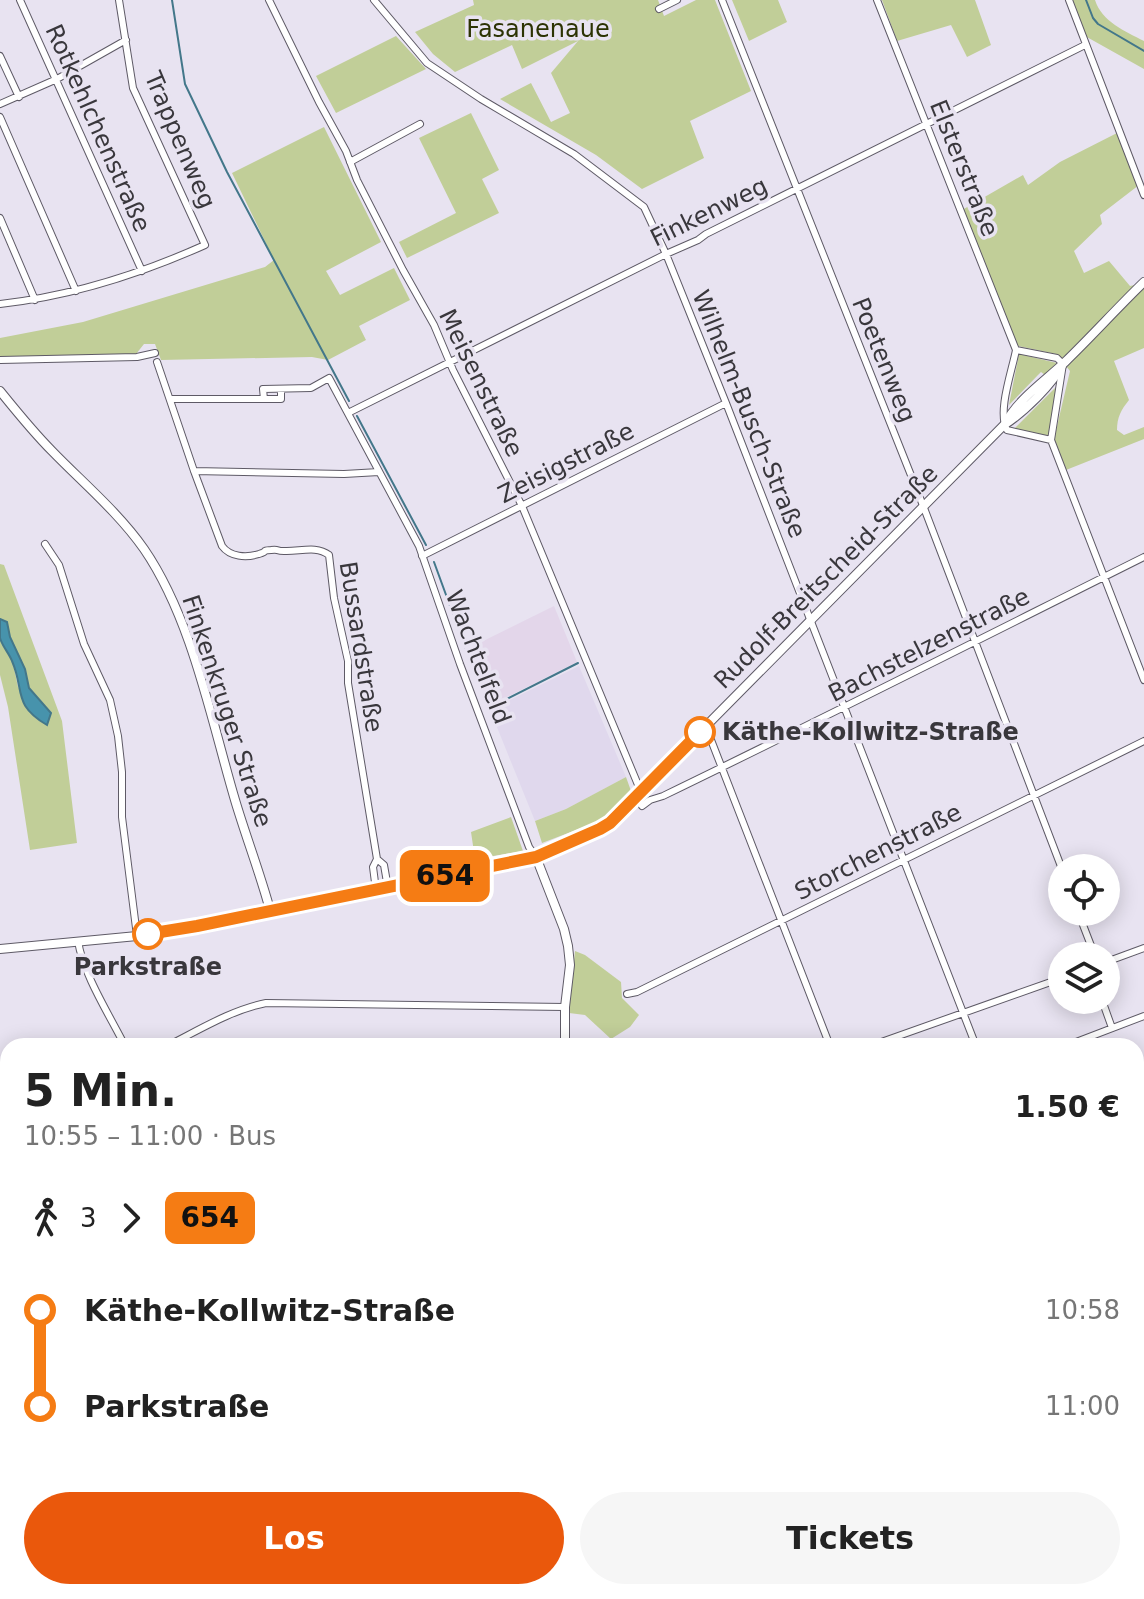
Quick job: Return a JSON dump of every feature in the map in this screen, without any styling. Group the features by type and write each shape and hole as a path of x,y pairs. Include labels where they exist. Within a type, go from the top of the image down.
{"street":[{"name":"Rotkehlchenstraße","path":"20,0 142,271"},
{"name":"Trappenweg","path":"119,0 133,88 205,245 142,271"},
{"name":"Meisenstraße","path":"269,0 522,506 641,792"},
{"name":"Wilhelm-Busch-Straße","path":"374,0 427,63 574,154 644,207 726,403 973,1038"},
{"path":"659,9 677,0"},
{"name":"Poetenweg","path":"722,0 924,508 1056,854"},
{"name":"Elsterstraße","path":"877,0 1016,350"},
{"path":"1069,0 1144,195"},
{"path":"0,104 57,79 126,40"},
{"name":"Finkenweg","path":"348,413 1085,45"},
{"path":"0,56 19,97"},
{"path":"0,117 76,291"},
{"path":"350,162 420,124"},
{"path":"0,218 35,300"},
{"path":"0,304 76,291 142,271"},
{"name":"Rudolf-Breitscheid-Straße","path":"0,949 137,936 388,888 536,857 600,829 610,823 924,508 1004,425 1010,414 1144,282"},
{"path":"1051,440 1007,430 1004,425 1003,414 1016,350 1057,358 1063,364 1051,440 1144,680"},
{"path":"0,360 137,357 155,353"},
{"name":"Bussardstraße","path":"157,362 194,471 226,551 236,555 256,555 268,550 317,550 329,555 377,859 373,867 376,890"},
{"name":"Wachtelfeld","path":"170,399 264,399 263,389 311,388 329,378 419,546 529,847 536,857"},
{"name":"Finkenkruger Straße","path":"0,391 53,452 121,520 145,550 166,587 201,682 270,910"},
{"name":"Zeisigstraße","path":"422,556 726,403"},
{"path":"194,471 379,472"},
{"path":"45,544 59,565 84,644 110,700 118,736 122,817 137,936"},
{"name":"Bachstelzenstraße","path":"642,806 845,708 1144,557"},
{"path":"706,727 827,1038"},
{"name":"Storchenstraße","path":"627,994 637,992 1144,741"},
{"path":"536,857 568,946 570,965 565,1038"},
{"name":"Bussardstraße","path":"377,859 384,865 388,888"},
{"path":"78,941 87,972 121,1038"},
{"path":"1120,957 1144,948"},
{"path":"893,1038 1048,983"},
{"path":"183,1038 223,1018 266,1003 565,1007"},
{"path":"1107,1014 1112,1028"},
{"path":"1086,1038 1144,1016"}],"shaded area":[{"path":"554,606 577,662 489,706 467,649"},
{"path":"579,666 626,777 566,809 535,821 490,710"}],"green space":[{"name":"Fasanenaue","path":"473,0 658,0 664,16 696,0 715,0 751,91 690,121 704,158 642,189 596,155 500,99 531,83 551,122 570,113 551,73 578,41 522,69 512,45 455,72 433,54 415,32 474,5"},
{"path":"732,0 778,0 787,22 749,41"},
{"path":"882,0 975,0 991,45 967,57 951,25 897,41"},
{"path":"1072,0 1095,0 1109,20 1144,41 1144,69 1085,36"},
{"path":"396,36 426,69 336,113 316,76"},
{"path":"471,113 499,170 482,179 499,213 407,258 399,242 456,213 419,138"},
{"path":"324,127 381,242 326,271 340,295 394,268 410,300 359,326 366,340 328,360 312,357 161,360 155,344 144,344 136,354 0,357 0,338 83,322 265,267 274,260 232,173"},
{"path":"1119,132 1139,185 1100,215 1102,224 1074,251 1084,273 1109,261 1130,286 1144,283 1144,348 1114,361 1129,400 1120,414 1117,430 1124,435 1144,427 1144,439 1066,470 1054,439 1070,371 1056,354 1018,346 962,210 1023,175 1028,185 1060,162"},
{"path":"1019,354 1057,363 1045,375 1041,372 1009,405"},
{"path":"1059,384 1050,437 1014,429"},
{"path":"0,564 4,565 62,721 77,843 30,850 8,707 0,675 0,637 13,663 18,687 51,713 29,688 7,622 0,619"},
{"path":"626,777 631,791 607,817 542,843 535,821 566,809"},
{"path":"511,817 523,851 475,859 471,832"},
{"path":"575,951 621,982 622,998 639,1015 630,1027 610,1038 585,1015 569,1013"}],"water":[{"path":"0,619 7,622 29,688 51,713 47,725 24,703 12,661 0,638"}],"waterway":[{"path":"172,0 185,84 227,172 349,401"},
{"path":"1086,0 1098,24 1144,51"},
{"path":"357,416 426,545"},
{"path":"434,562 468,655"},
{"path":"485,700 489,708 578,663"},
{"path":"472,666 482,690"}],"bus line":[{"name":"654","path":"148,934 536,857 610,823 700,732"}],"place":[{"name":"Käthe-Kollwitz-Straße","path":"700,732"},
{"name":"Parkstraße","path":"148,934"}]}
